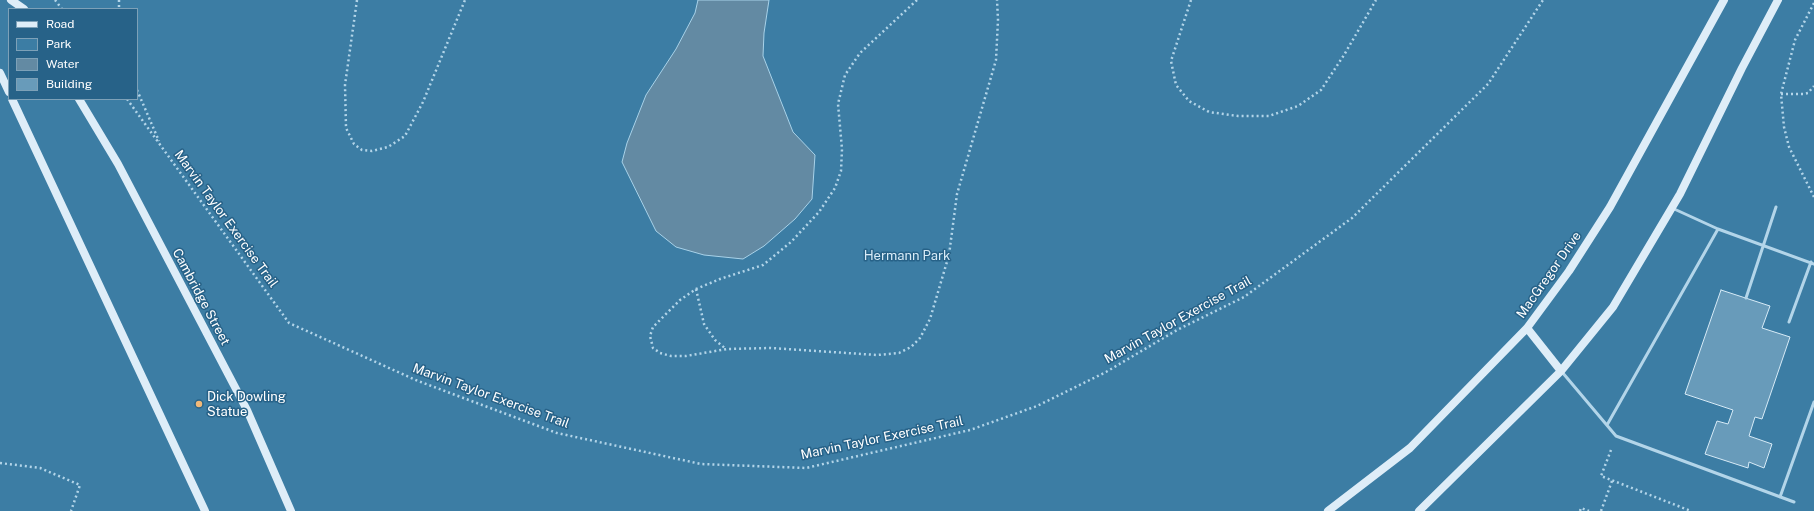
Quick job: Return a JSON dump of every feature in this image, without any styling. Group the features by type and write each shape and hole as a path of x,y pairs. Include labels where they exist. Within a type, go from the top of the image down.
{"main road":[{"path":"12,0 23,8"},
{"name":"MacGregor Drive","path":"1328,511 1410,448 1527,328 1569,271 1610,208 1724,0"},
{"path":"1419,511 1561,371 1613,307 1672,208 1778,0"},
{"path":"0,73 8,90"},
{"path":"12,100 205,511"},
{"name":"Cambridge Street","path":"81,100 118,164 246,410 291,511"},
{"path":"1527,328 1561,371"}],"lane":[{"path":"1746,298 1776,207"},
{"path":"1672,208 1718,229 1812,263 1789,322"},
{"path":"1607,425 1718,229"},
{"path":"1561,371 1616,436 1794,502"},
{"path":"1780,497 1814,402"}],"path":[{"path":"55,0 61,8"},
{"path":"357,0 345,85 346,128 354,144 362,150 372,151 388,146 405,136 423,102 465,0"},
{"path":"917,0 860,53 845,75 838,104 842,150 840,171 835,188 819,212 791,242 763,265 720,279 696,289 680,300 653,327 650,336 653,348 660,353 671,356 686,356 727,349 771,348 877,355 899,353 910,347 920,338 930,319 949,255 957,194 996,60 998,20 997,0"},
{"path":"1191,0 1171,61 1176,85 1189,101 1209,112 1238,116 1269,116 1298,106 1321,90 1344,55 1376,0"},
{"name":"Marvin Taylor Exercise Trail","path":"128,100 289,323 418,381 557,433 701,464 806,468 970,430 1037,406 1106,372 1177,330 1244,297 1352,218 1488,84 1543,0"},
{"path":"1814,3 1795,40 1781,94 1784,127 1789,147 1814,197"},
{"path":"1781,94 1808,93 1814,86"},
{"name":"Marvin Taylor Exercise Trail","path":"138,92 161,145"},
{"path":"696,289 704,324 715,340 727,349"},
{"path":"1616,436 1601,476 1692,511"},
{"path":"0,463 40,468 80,485 71,511"},
{"path":"1601,511 1612,481"},
{"path":"1580,511 1581,508 1589,511"}],"green space":[{"name":"Hermann Park","path":"0,0 1814,0 1814,511 0,511"}],"water":[{"path":"698,0 769,0 764,33 763,56 793,132 815,155 812,199 795,219 764,246 743,259 704,255 676,247 656,231 622,162 627,143 646,95 676,49 695,13"}],"building":[{"path":"1721,290 1770,306 1762,328 1790,337 1762,419 1755,417 1749,436 1772,444 1764,468 1749,462 1748,468 1705,454 1717,421 1728,424 1733,410 1685,394"}],"place":[{"name":"Dick Dowling Statue","path":"199,404"}]}
